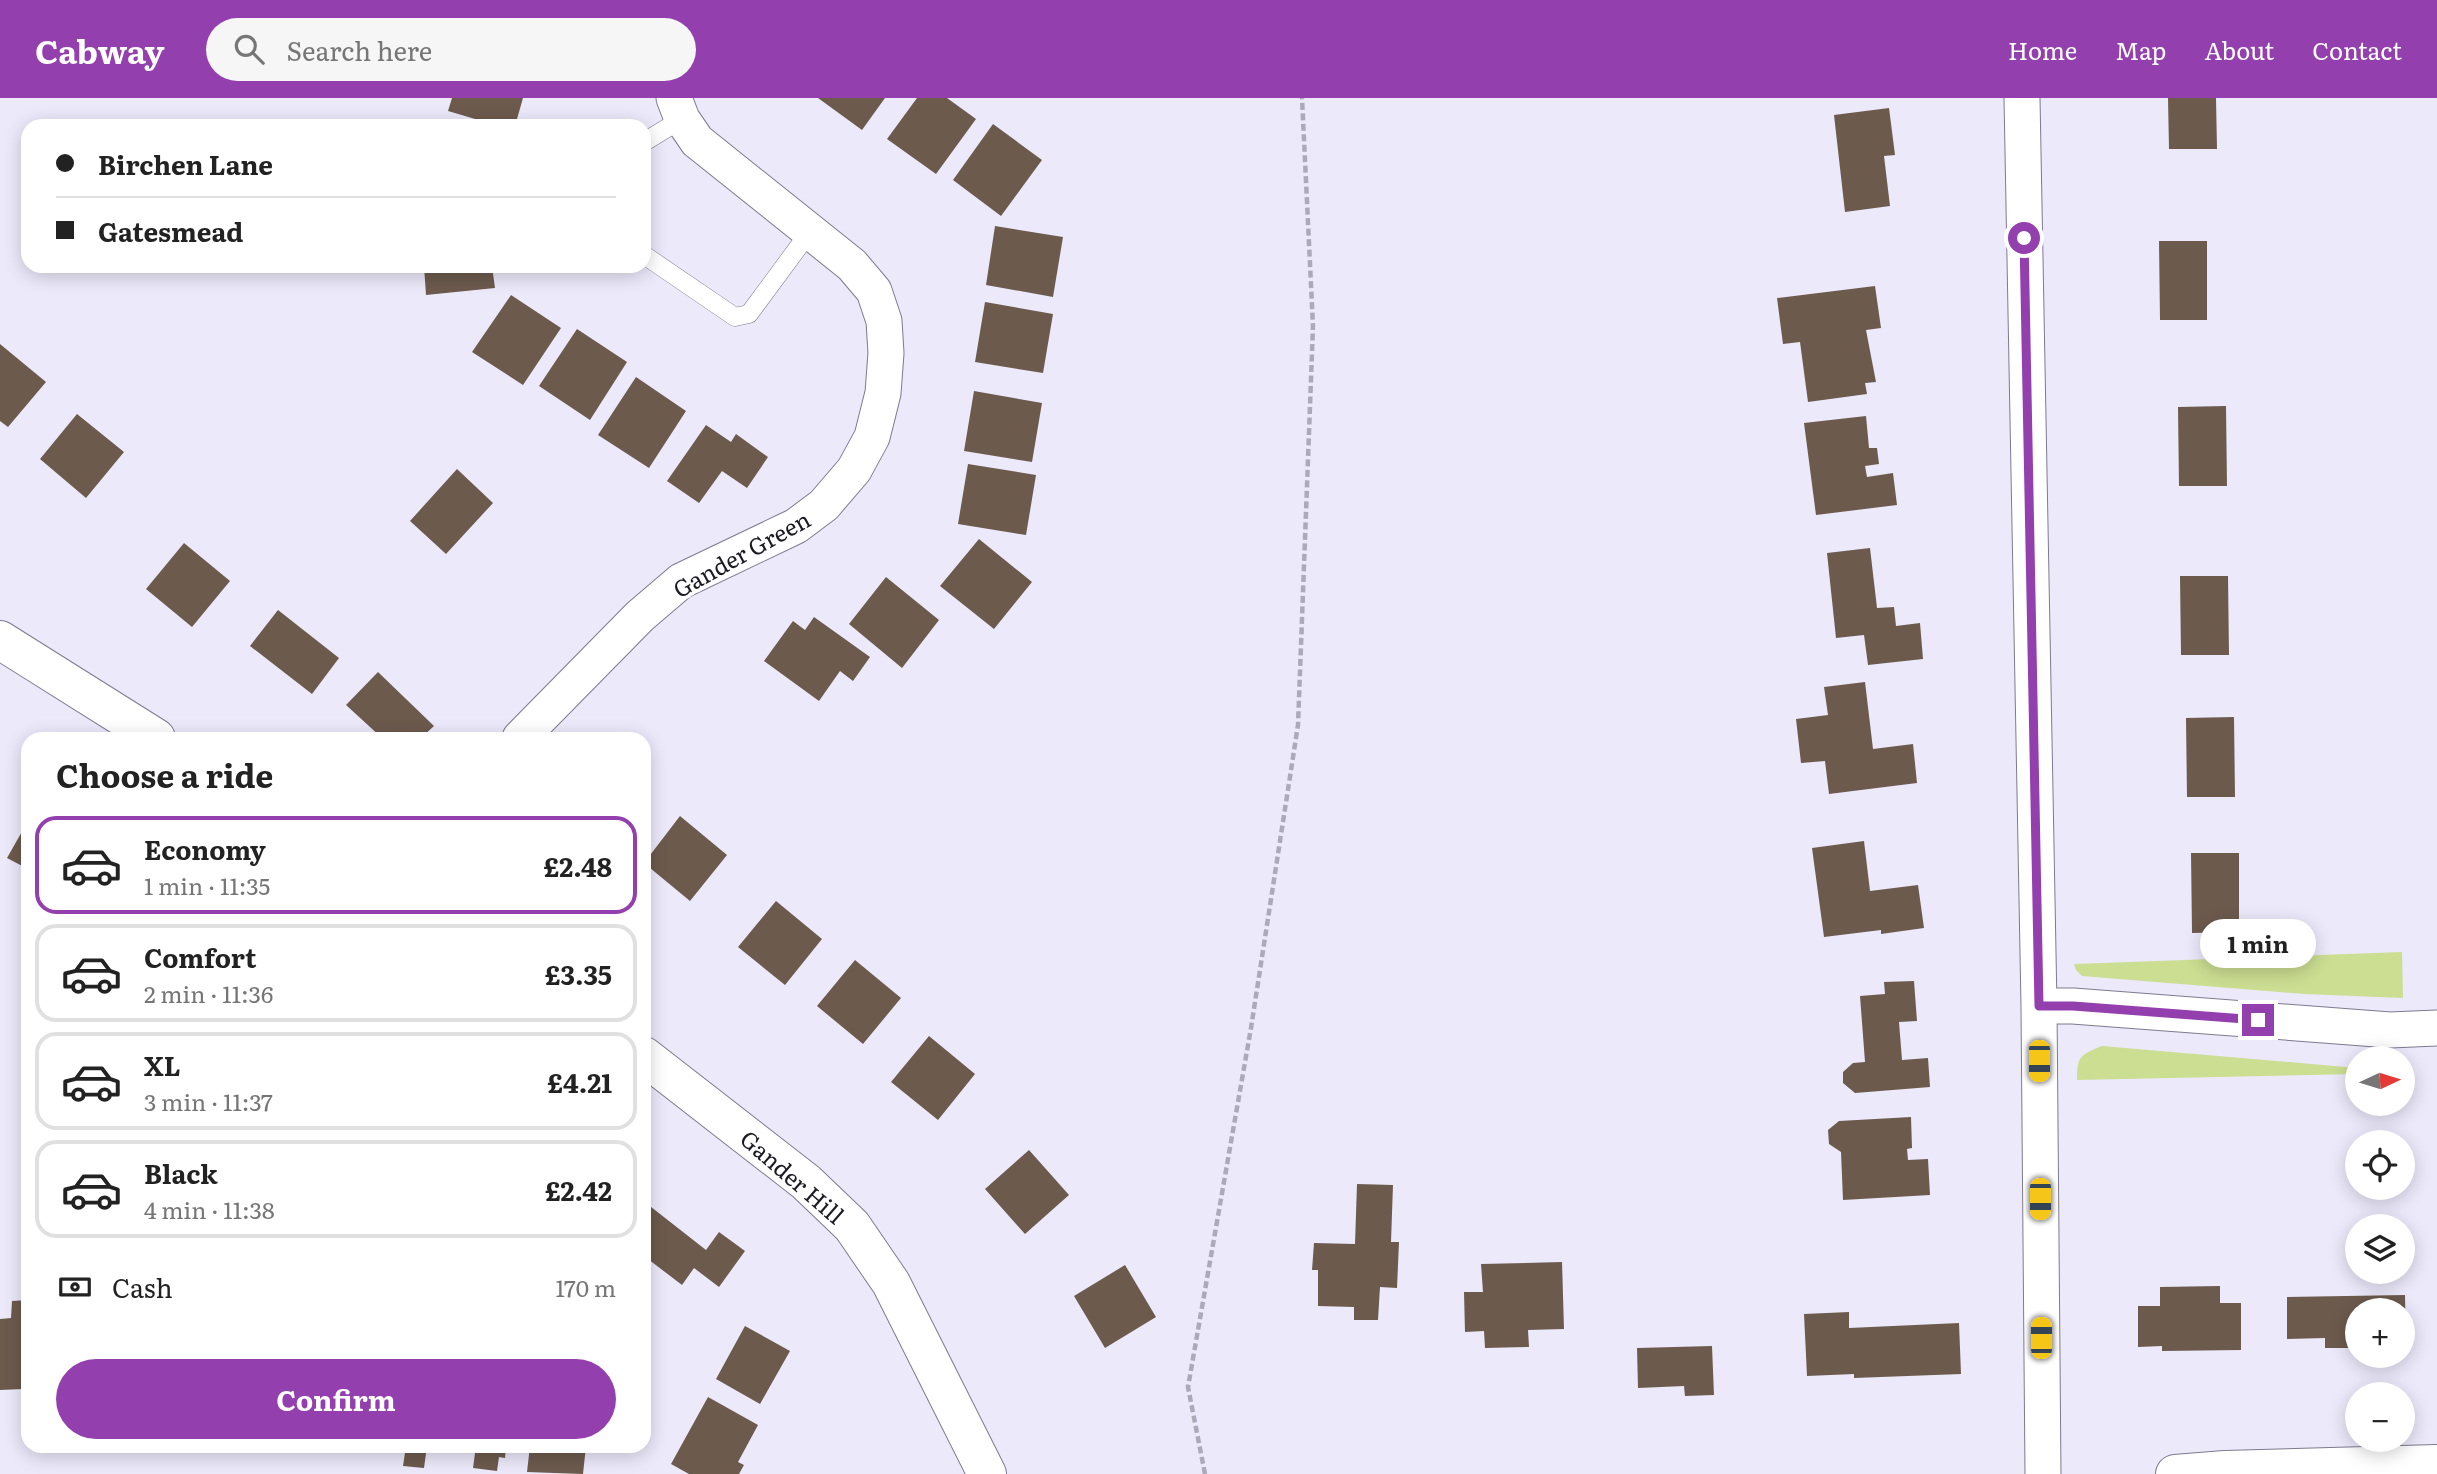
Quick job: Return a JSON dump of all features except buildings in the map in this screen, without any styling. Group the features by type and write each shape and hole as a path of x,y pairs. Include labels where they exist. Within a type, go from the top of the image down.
{"street":[{"path":"2022,98 2039,1006 2043,1474"},
{"name":"Gander Green","path":"526,732 640,616 681,582 796,526 824,505 854,470 872,437 883,393 887,353 884,321 874,291 852,265 811,230 698,141 678,108"},
{"path":"0,640 146,732"},
{"path":"2039,1006 2073,1006 2390,1030 2437,1028"},
{"name":"Gander Hill","path":"651,1061 806,1182 852,1226 891,1283 987,1474"},
{"path":"2175,1474 2239,1469 2437,1464"}],"lane":[{"name":"Gander Green","path":"651,135 678,108"},
{"path":"651,260 735,317 749,314 811,230"}],"path":[{"path":"1205,1474 1188,1387 1251,1028 1298,725 1313,326 1302,98"}],"green space":[{"path":"2402,952 2403,998 2304,994 2082,976 2074,964"},
{"path":"2102,1046 2345,1067 2345,1074 2077,1080 2079,1061"}],"route":[{"path":"2024,238 2039,1006 2073,1006 2258,1020"}]}
